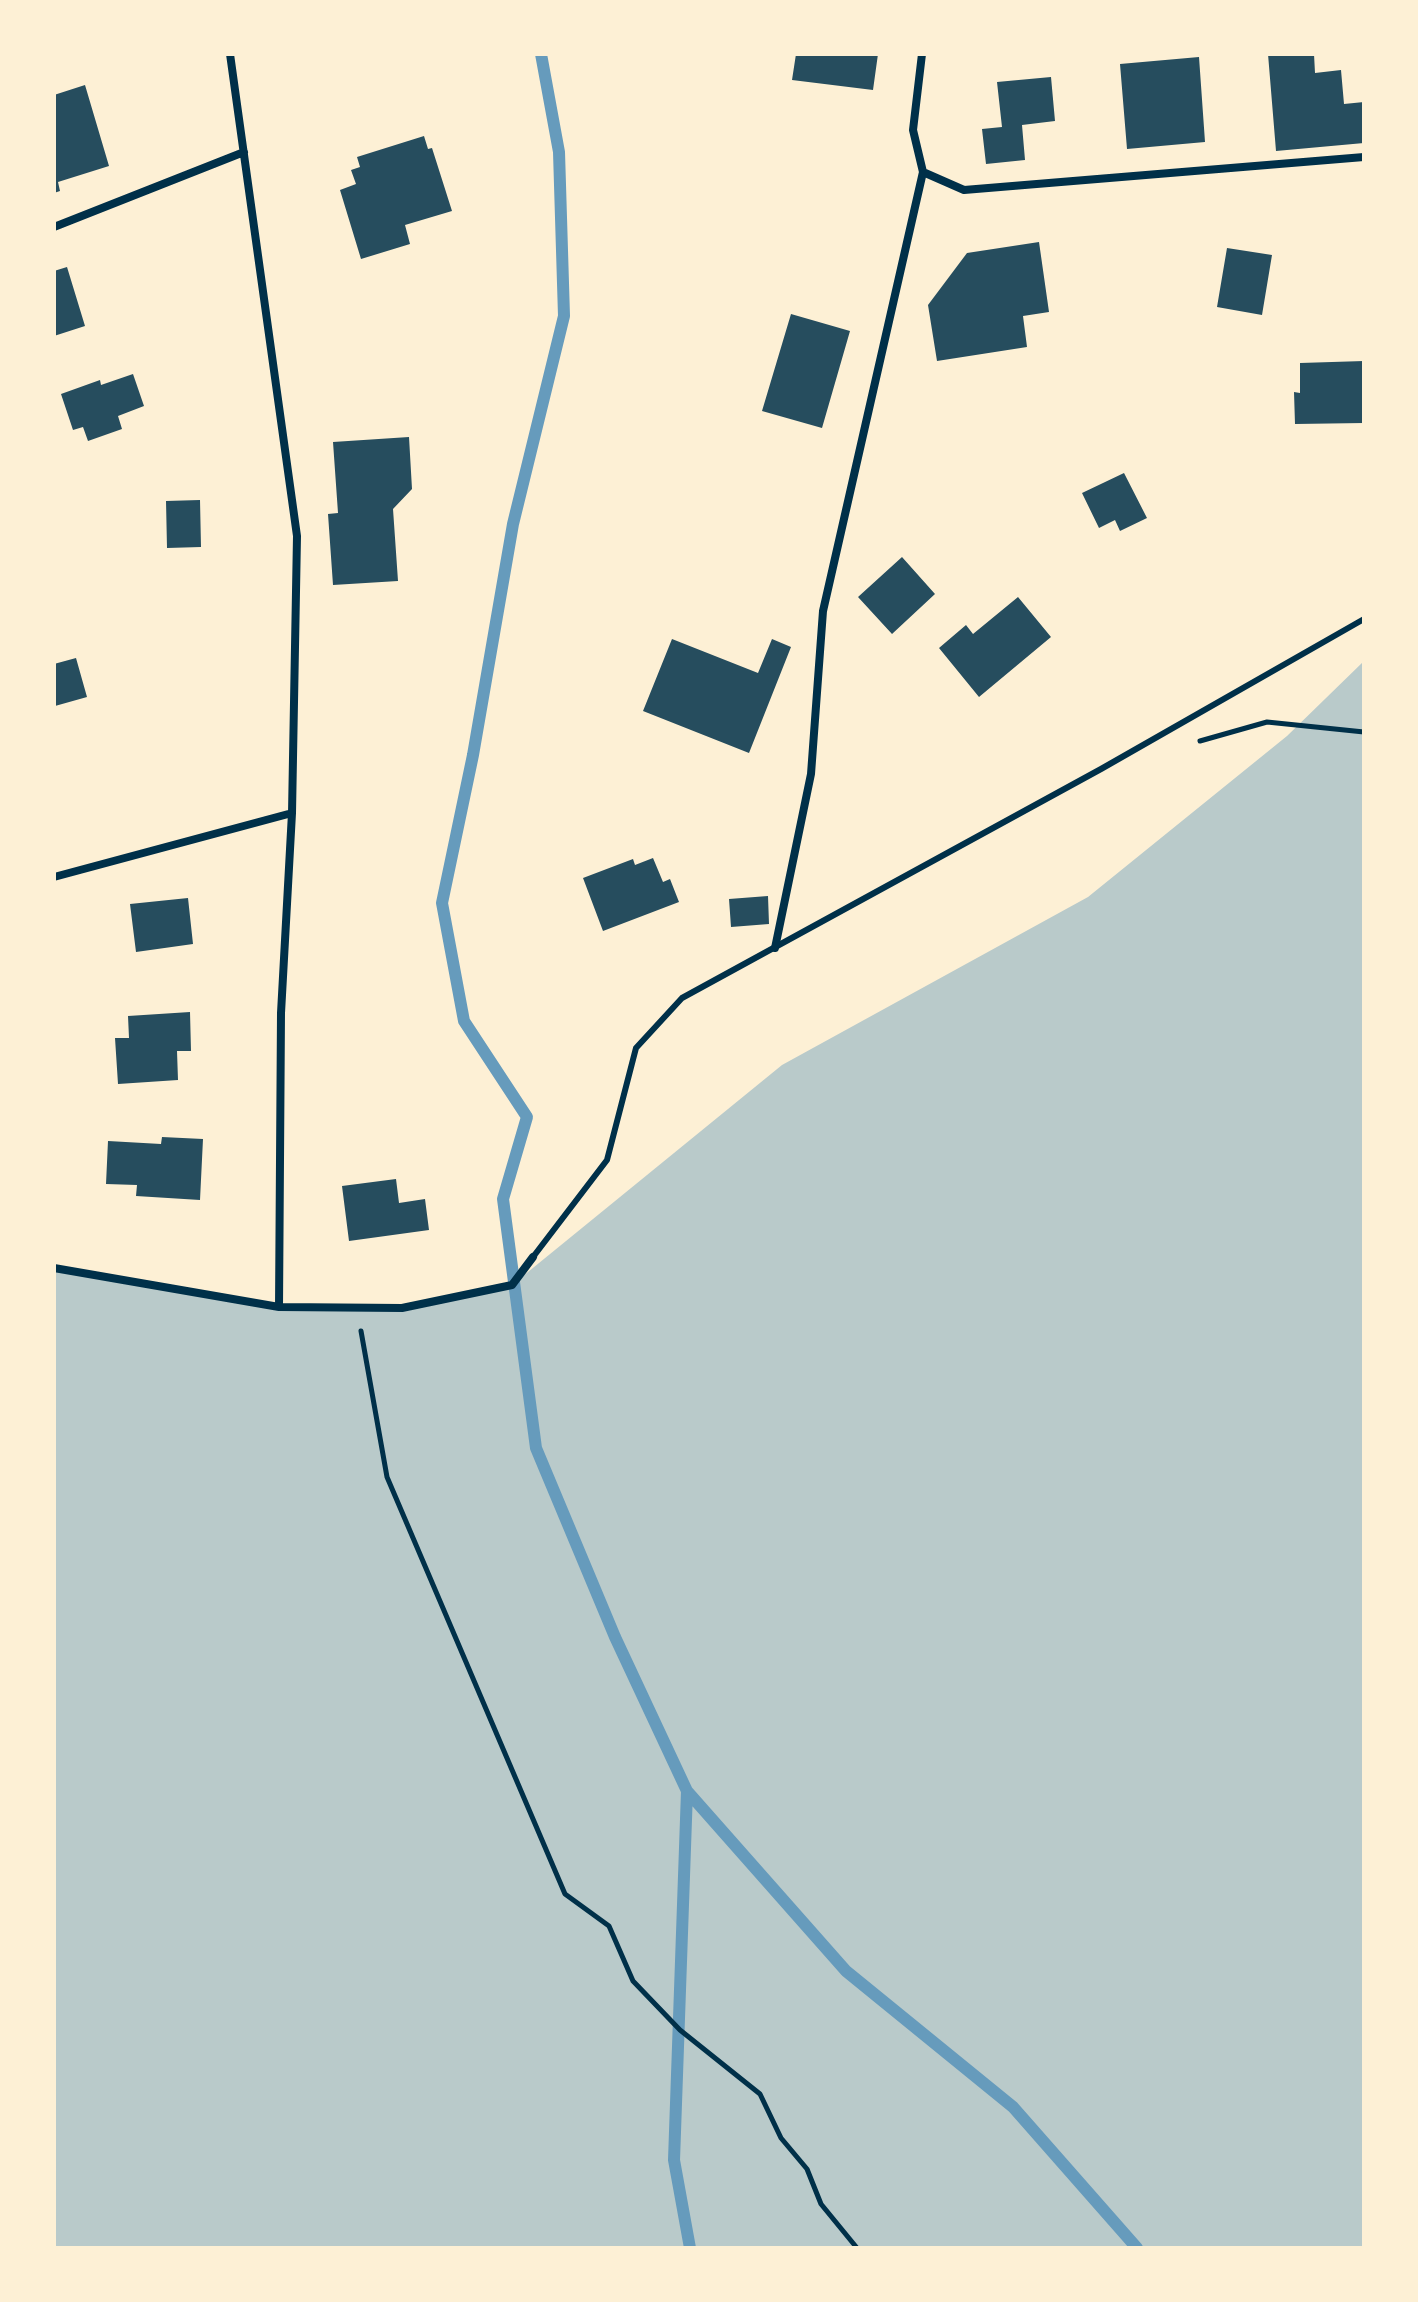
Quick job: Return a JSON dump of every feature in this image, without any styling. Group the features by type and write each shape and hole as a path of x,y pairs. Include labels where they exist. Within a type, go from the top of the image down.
{"street":[{"path":"230,54 297,536 292,813 281,1013 279,1307"},
{"path":"775,948 811,774 823,611 923,172 913,130 922,54"},
{"path":"54,227 244,152"},
{"path":"923,172 964,190 1364,157"},
{"path":"54,877 292,813"},
{"path":"54,1268 279,1307 402,1308 512,1285 533,1257"}],"lane":[{"path":"533,1257 607,1160 636,1048 682,998 1087,777 1364,619"}],"path":[{"path":"1191,744 1267,722 1364,732"},
{"path":"357,1308 387,1477 565,1894 609,1926 633,1981 680,2030 760,2094 781,2138 807,2169 821,2204 857,2248"}],"shaded area":[{"path":"1364,661 1364,2248 54,2248 54,1268 279,1307 402,1308 512,1285 782,1065 1088,897 1287,736"}],"building":[{"path":"796,54 878,54 873,90 792,80"},
{"path":"1268,54 1314,54 1315,73 1341,70 1344,104 1364,102 1364,143 1276,151"},
{"path":"1199,57 1205,142 1127,149 1120,64"},
{"path":"1051,77 1055,121 1022,125 1025,160 986,164 982,129 1002,127 997,82"},
{"path":"85,85 109,166 58,182 60,191 54,193 54,95"},
{"path":"424,136 428,149 432,148 452,211 405,225 410,244 361,259 340,190 356,184 351,170 360,167 357,157"},
{"path":"1039,242 1049,312 1023,316 1027,347 937,361 928,305 967,253"},
{"path":"1227,248 1272,255 1262,315 1217,307"},
{"path":"67,267 85,326 54,336 54,271"},
{"path":"791,314 850,331 822,428 762,411"},
{"path":"1364,361 1364,423 1295,424 1294,392 1300,393 1300,363"},
{"path":"133,374 144,406 118,416 122,429 88,441 83,427 73,430 61,394 100,380 101,385"},
{"path":"409,437 412,489 393,509 398,581 333,585 328,514 338,513 333,442"},
{"path":"1124,473 1147,518 1120,531 1115,520 1099,528 1082,493"},
{"path":"200,500 201,547 167,548 166,501"},
{"path":"902,557 935,594 892,634 858,597"},
{"path":"1018,597 1051,637 979,697 939,648 966,625 973,634"},
{"path":"672,639 758,673 772,639 791,647 749,753 643,711"},
{"path":"76,658 87,697 55,706 54,664"},
{"path":"653,858 663,882 670,879 679,902 603,931 583,878 633,859 635,865"},
{"path":"768,896 769,924 731,927 729,899"},
{"path":"188,898 193,944 136,952 130,904"},
{"path":"190,1012 191,1051 177,1051 178,1080 118,1084 115,1038 129,1038 128,1016"},
{"path":"162,1137 203,1139 200,1200 136,1196 137,1185 106,1184 108,1141 161,1144"},
{"path":"396,1179 399,1203 425,1199 429,1230 349,1241 342,1186"}],"waterway":[{"path":"541,54 559,152 564,316 513,524 473,755 442,903 464,1021 527,1117 503,1199 536,1448 615,1637 687,1791 846,1971 1013,2107 1137,2248"},
{"path":"687,1791 674,2160 690,2248"}]}
